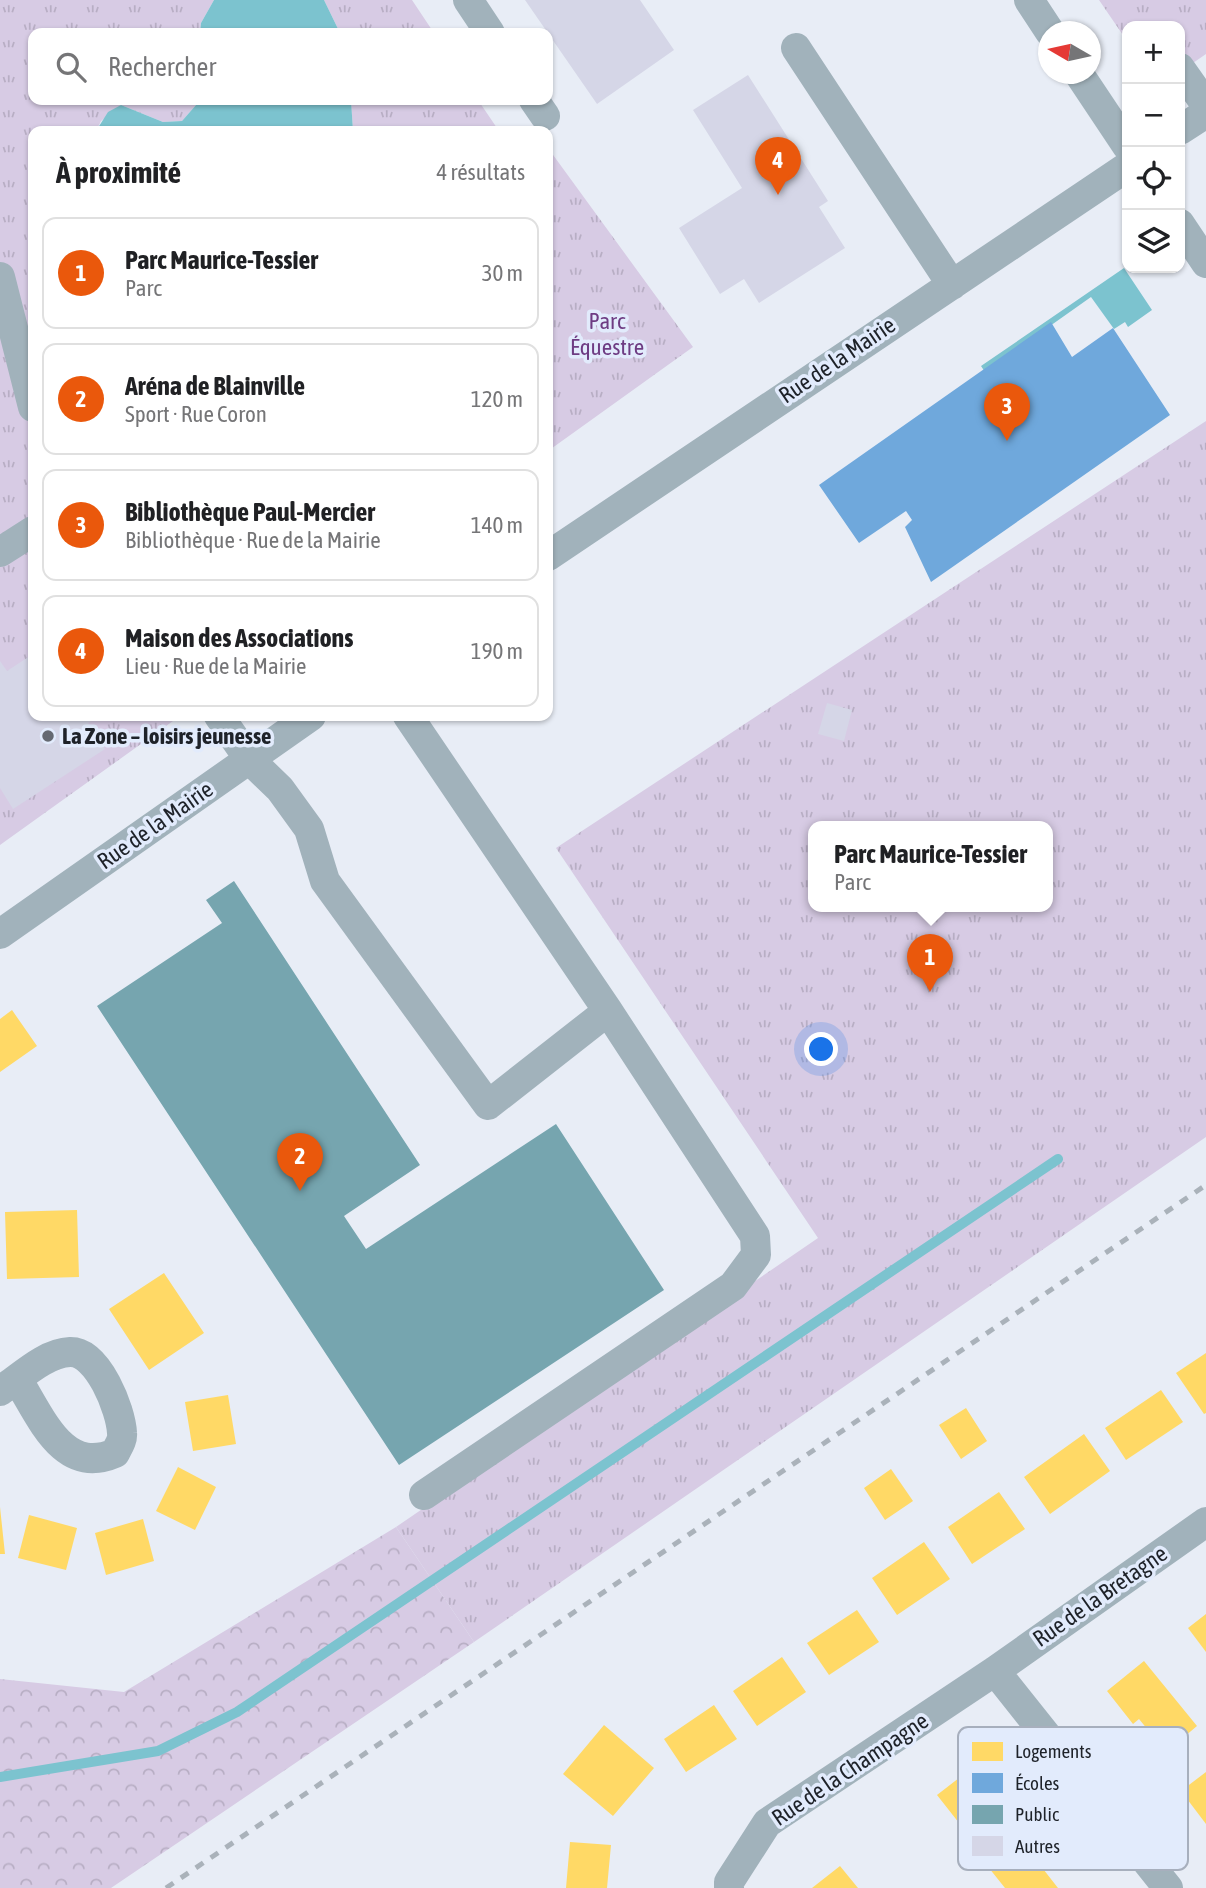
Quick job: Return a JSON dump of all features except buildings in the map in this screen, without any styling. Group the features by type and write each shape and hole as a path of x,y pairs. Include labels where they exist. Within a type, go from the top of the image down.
{"street":[{"path":"468,0 487,28"},
{"path":"1028,0 1042,21"},
{"path":"796,48 952,285"},
{"path":"1185,75 1206,105"},
{"path":"1086,84 1122,138"},
{"path":"1185,127 1206,113"},
{"name":"Rue de la Mairie","path":"553,548 1122,170"},
{"path":"1185,232 1206,263"},
{"path":"0,277 28,387"},
{"path":"0,552 28,534"},
{"path":"222,721 249,759 280,789 309,829 325,881 488,1105 608,1011"},
{"name":"Rue de la Mairie","path":"0,934 304,721"},
{"path":"411,721 608,1011 755,1236 756,1255 733,1286 424,1495"},
{"name":"Rue de la Bretagne","path":"995,1671 1206,1522"},
{"path":"995,1671 1040,1727"},
{"name":"Rue de la Champagne","path":"729,1888 729,1882 767,1824 995,1671"},
{"path":"1154,1870 1168,1888"}],"green space":[{"path":"0,0 214,0 200,28 28,28 28,105 121,105 98,126 28,126 28,721 173,721 0,845"},
{"path":"324,0 412,0 431,28 338,28"},
{"path":"1099,0 1206,0 1206,54 1185,69 1185,21 1122,21 1122,34"},
{"path":"121,105 196,105 182,121 163,122"},
{"path":"351,105 481,105 496,126 353,126"},
{"name":"Parc Équestre","path":"553,155 693,347 553,447"},
{"path":"1206,421 1206,1137 474,1642 396,1527 818,1238 556,848"},
{"path":"396,1527 474,1642 111,1888 0,1888 0,1679 124,1692"}],"water":[{"path":"214,0 324,0 338,28 200,28"},
{"path":"121,105 163,122 182,121 196,105 351,105 353,126 99,126 108,112"},
{"path":"1122,269 1122,273 1127,273 1152,310 1128,327 1125,322 1114,329 1091,297 985,372 981,366"}],"waterway":[{"path":"0,1777 158,1751 237,1712 1058,1159"}],"railway":[{"path":"166,1888 1206,1185"}],"place":[{"name":"Maison des Associations","path":"778,195"},
{"name":"Bibliothèque Paul-Mercier","path":"1007,441"},
{"name":"La Zone – loisirs jeunesse","path":"48,736"},
{"name":"Parc Maurice-Tessier","path":"930,992"},
{"name":"Aréna de Blainville","path":"300,1191"}]}
